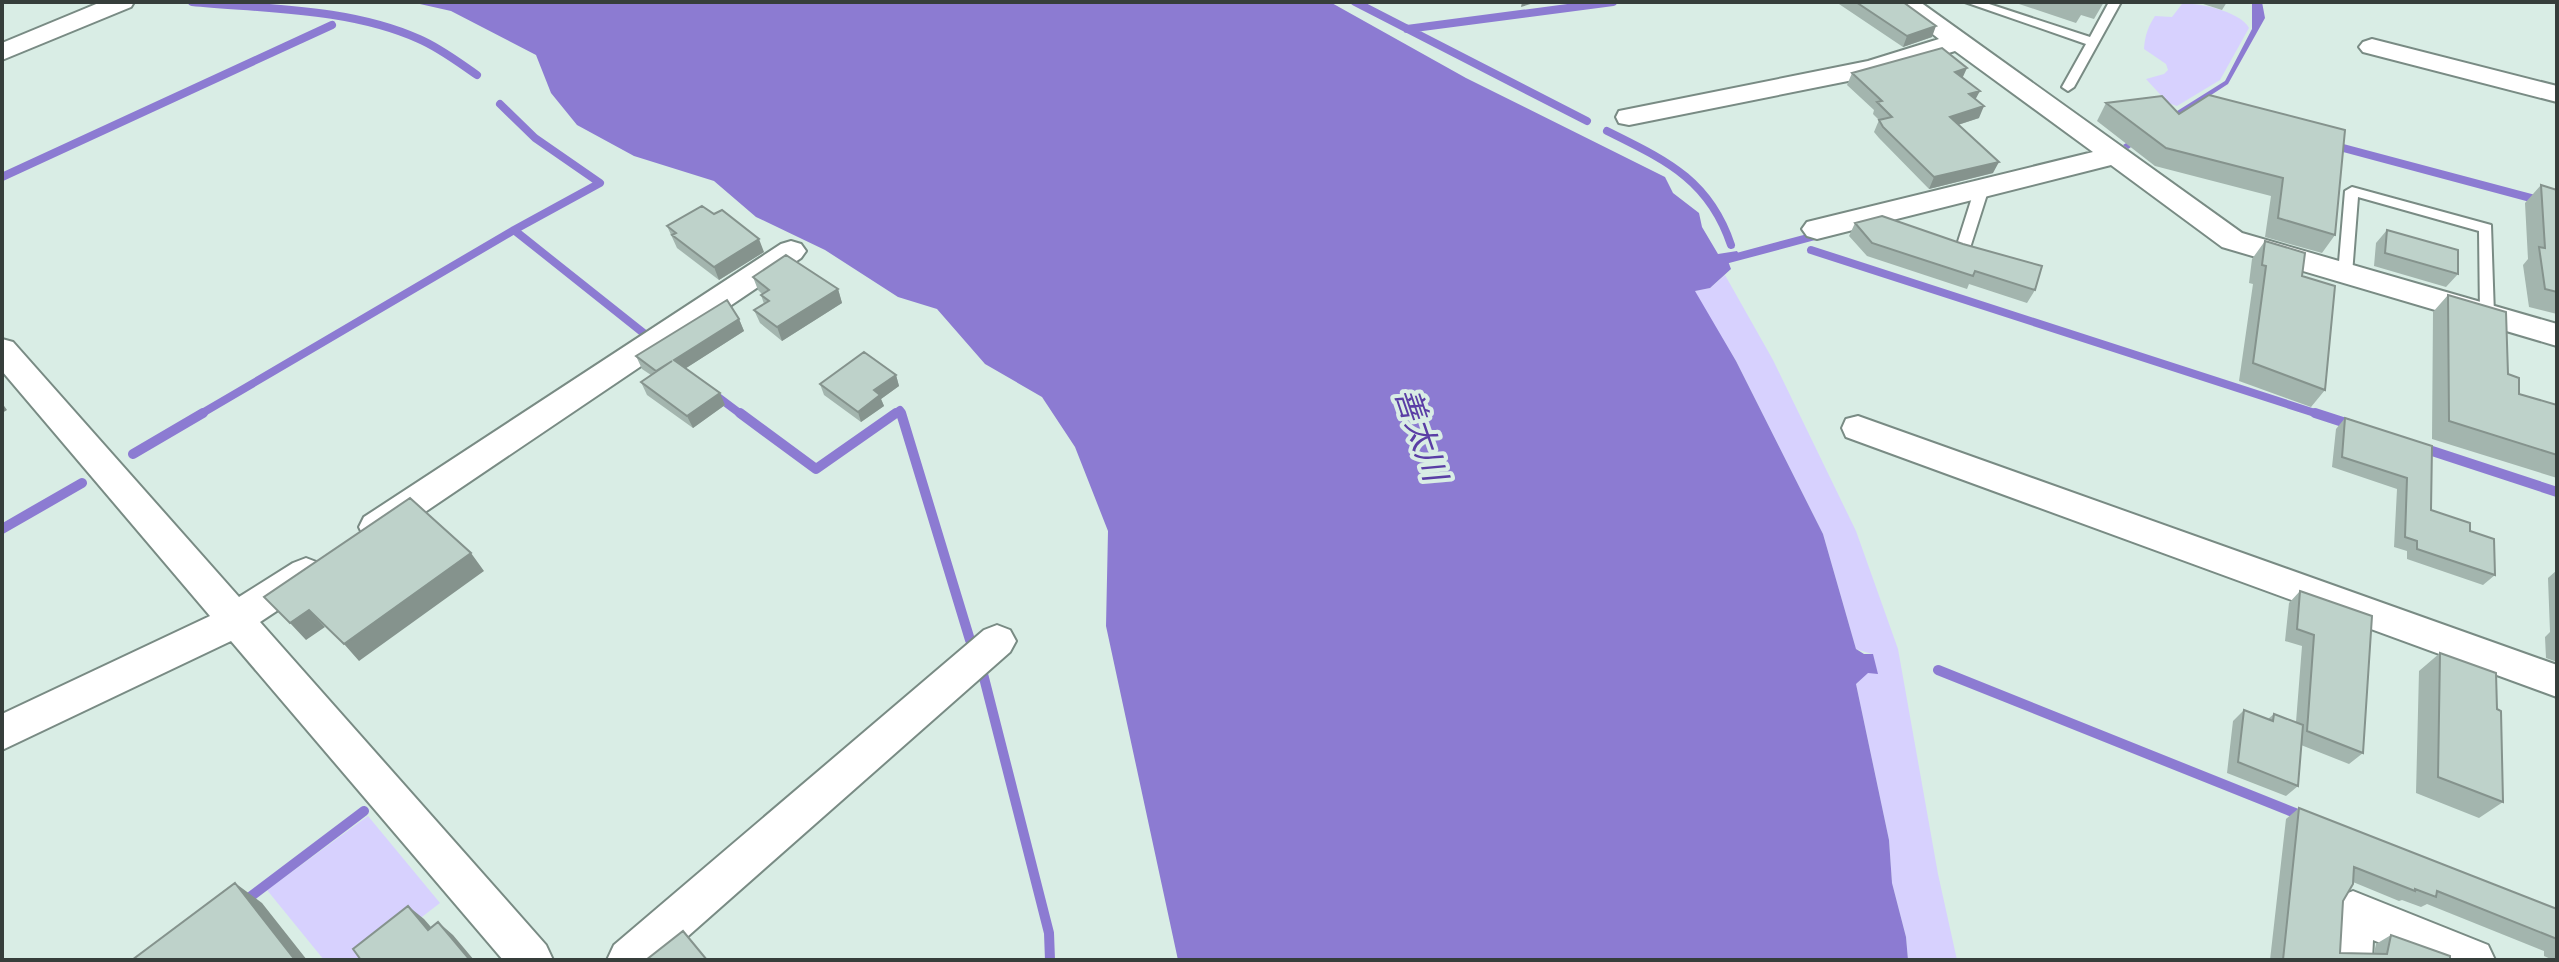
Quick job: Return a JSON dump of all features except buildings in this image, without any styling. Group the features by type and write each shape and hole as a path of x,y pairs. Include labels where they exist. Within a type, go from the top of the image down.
{"street":[{"path":"2,52 122,2"},
{"path":"1904,2 2117,155 2216,232 2232,240 2557,335"},
{"path":"1629,117 1873,68 1960,41"},
{"path":"2372,47 2557,94"},
{"path":"1817,229 2117,155"},
{"path":"2,733 207,637 791,251"},
{"path":"2,350 531,960"},
{"path":"1858,428 2557,681"},
{"path":"629,960 997,641"},
{"path":"2350,960 2353,911 2473,960"}],"lane":[{"path":"1971,2 2093,42"},
{"path":"2068,87 2115,2"},
{"path":"1962,251 1982,188"},
{"path":"2345,274 2352,191 2486,228 2487,315"}],"shaded area":[{"path":"2182,4 2219,9 2238,17 2249,28 2220,80 2177,106 2168,103 2146,79 2168,70 2166,64 2144,49 2147,31 2155,16 2172,17"},
{"path":"1725,275 1773,360 1856,531 1898,649 1938,874 1957,960 1908,960 1906,937 1892,883 1889,840 1856,684 1868,672 1872,654 1856,649 1823,534 1736,361 1694,291 1710,288"},
{"path":"368,816 440,903 366,960 324,960 267,890"}],"water":[{"name":"善太川","path":"411,2 1330,2 1466,78 1665,177 1673,193 1699,213 1702,227 1718,254 1737,251 1740,256 1728,261 1731,269 1710,288 1695,291 1736,361 1823,534 1856,649 1864,654 1873,654 1878,674 1868,673 1856,684 1889,840 1892,883 1906,937 1908,960 1178,960 1106,626 1108,531 1075,447 1042,397 985,364 937,309 898,297 825,250 756,217 714,181 634,156 577,125 551,93 536,55 451,11"},
{"path":"2252,2 2262,2 2265,18 2228,84 2128,149 2123,145 2225,81 2252,29"}],"waterway":[{"path":"192,2 307,12 365,21 427,43 477,75"},
{"path":"1355,2 1408,29"},
{"path":"1408,29 1613,2"},
{"path":"2,177 332,25"},
{"path":"1408,29 1587,121"},
{"path":"500,104 535,138 600,183 514,230"},
{"path":"1607,131 1666,162 1682,174 1710,203 1731,245"},
{"path":"2332,145 2557,205"},
{"path":"199,415 514,230"},
{"path":"514,230 646,335"},
{"path":"1729,259 1815,236"},
{"path":"1811,250 2321,415"},
{"path":"714,394 742,415"},
{"path":"893,415 900,410 902,415"},
{"path":"133,454 203,413"},
{"path":"740,413 816,469 896,413"},
{"path":"901,413 970,640"},
{"path":"2315,413 2352,425"},
{"path":"2423,448 2557,492"},
{"path":"2,529 82,483"},
{"path":"981,666 1049,933 1050,960"},
{"path":"1938,670 2305,817"},
{"path":"242,903 364,811"}]}
